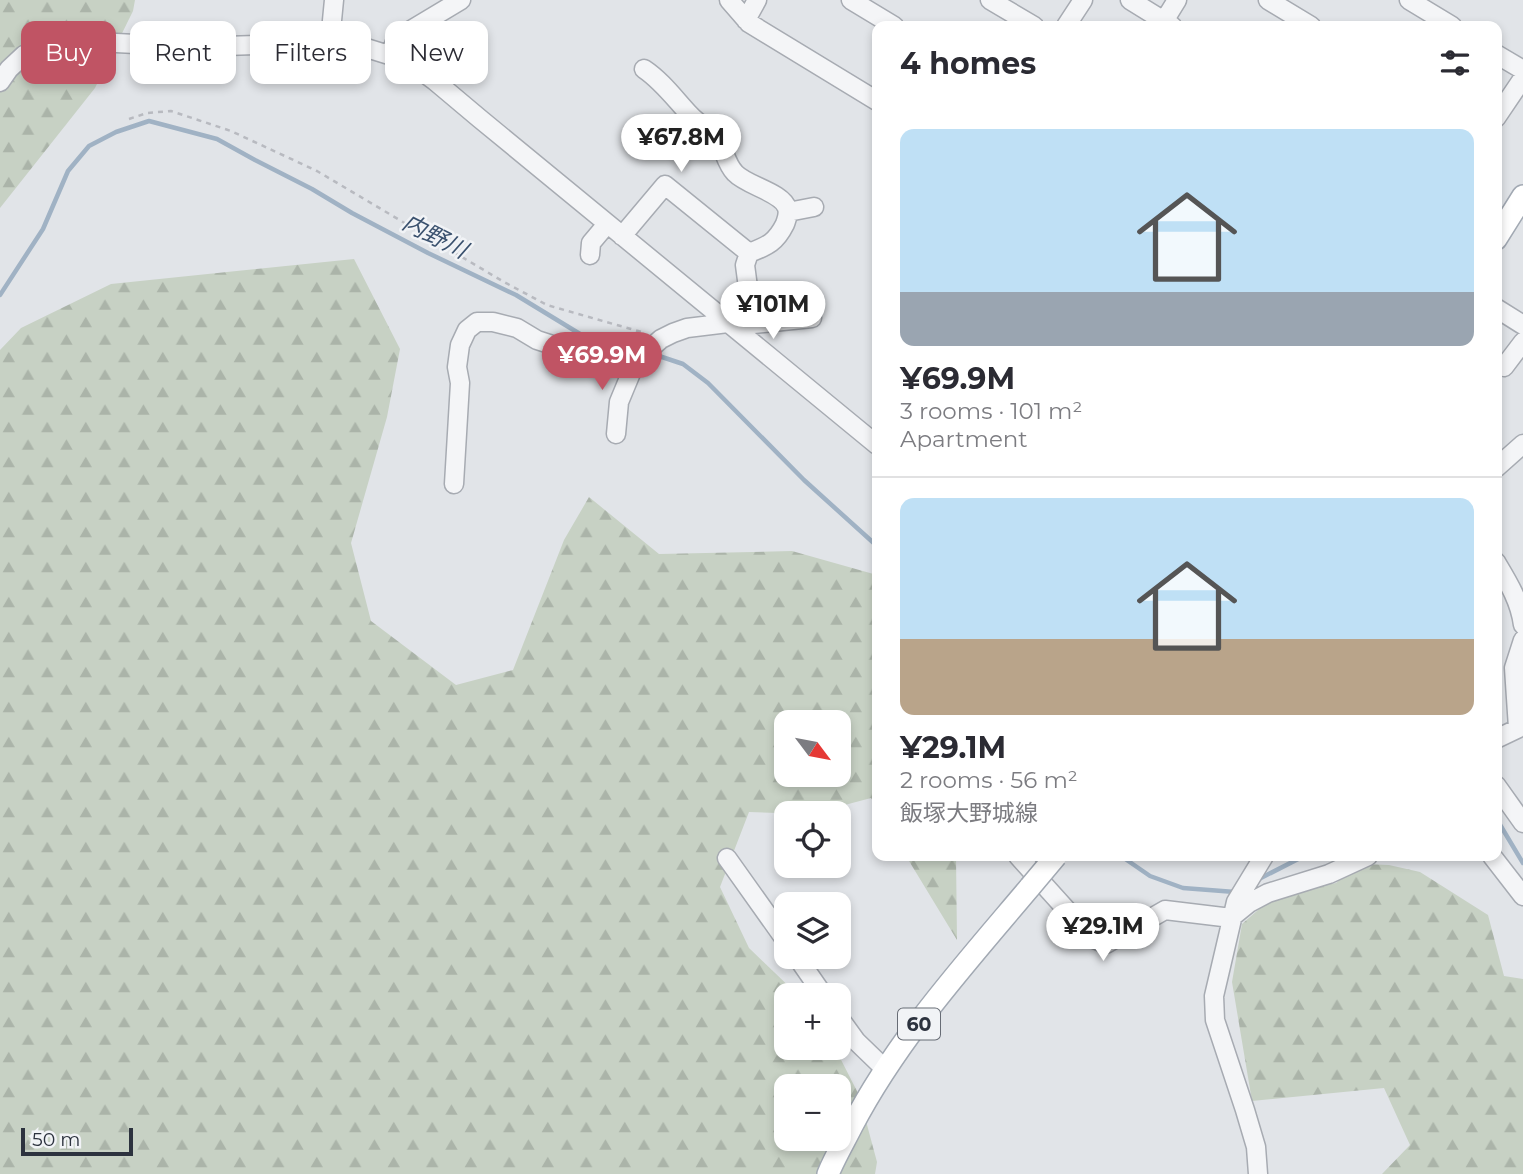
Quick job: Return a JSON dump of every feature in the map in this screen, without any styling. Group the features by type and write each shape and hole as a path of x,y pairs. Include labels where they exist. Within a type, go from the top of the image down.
{"main road":[{"path":"1502,229 1523,196"},
{"name":"60","path":"828,1174 859,1112 885,1069 947,987 1052,861"}],"street":[{"path":"332,21 334,0"},
{"path":"426,21 461,0"},
{"path":"729,0 746,20 761,31 872,98"},
{"path":"746,20 757,0"},
{"path":"851,0 886,21"},
{"path":"990,0 1026,21"},
{"path":"1069,21 1083,0"},
{"path":"1130,0 1160,21"},
{"path":"1168,21 1177,0"},
{"path":"1268,0 1303,21"},
{"path":"1409,0 1444,21"},
{"path":"0,82 24,55 52,44 97,42 193,47 250,44"},
{"path":"1502,58 1523,70"},
{"path":"644,69 656,77 692,117 716,136 733,172 743,181 765,190 787,206 789,216 776,239 749,253"},
{"path":"1502,109 1523,78"},
{"path":"440,84 607,224 737,324 872,441"},
{"path":"622,236 665,185 749,253"},
{"path":"788,212 814,207"},
{"path":"590,255 591,243 607,224"},
{"path":"737,324 749,295 745,265 749,253"},
{"path":"1502,312 1523,325"},
{"path":"616,434 619,402 634,365 663,338 687,328 812,318"},
{"path":"454,484 460,345 467,330 477,322 493,322 517,328 537,340 586,356 634,365"},
{"path":"1504,367 1523,342"},
{"path":"1502,463 1523,444"},
{"path":"1502,572 1511,586 1523,625"},
{"path":"1502,736 1520,727 1514,668 1523,640"},
{"path":"1502,793 1523,823"},
{"path":"727,858 774,924"},
{"path":"1023,861 1092,938 1106,944 1165,909 1223,917 1268,893 1329,874 1357,861"},
{"path":"1258,1174 1256,1147 1215,1020 1214,996 1234,909 1260,861"},
{"path":"1496,861 1523,896"},
{"path":"851,1034 885,1069"}],"path":[{"path":"129,119 147,113 171,111 231,131 317,171 547,305 663,338"}],"green space":[{"path":"0,0 135,0 133,11 116,45 116,21 21,21 21,84 97,84 0,208"},
{"path":"354,259 400,349 387,417 351,543 371,621 456,685 513,670 564,540 589,497 659,554 792,551 872,574 872,800 851,803 851,801 774,801 774,813 749,812 720,887 749,948 785,983 774,983 774,1060 841,1060 848,1074 774,1074 774,1151 851,1151 851,1079 859,1095 877,1162 875,1174 0,1174 0,350 21,328 111,284"},
{"path":"909,861 956,861 957,940"},
{"path":"1364,864 1389,865 1420,872 1488,915 1504,976 1523,979 1523,1174 1382,1174 1410,1145 1384,1088 1252,1101 1232,982 1242,924 1266,903 1298,890 1336,883 1346,873"}],"waterway":[{"name":"内野川","path":"0,295 43,229 68,171 89,146 116,132 149,121 217,139 428,253 516,295 585,337 642,350"},
{"name":"内野川","path":"653,354 683,364 708,383 804,480 872,541"},
{"name":"内野川","path":"1502,828 1523,863"},
{"name":"内野川","path":"1128,861 1150,876 1183,888 1237,890"},
{"name":"内野川","path":"1257,880 1294,861"}]}
